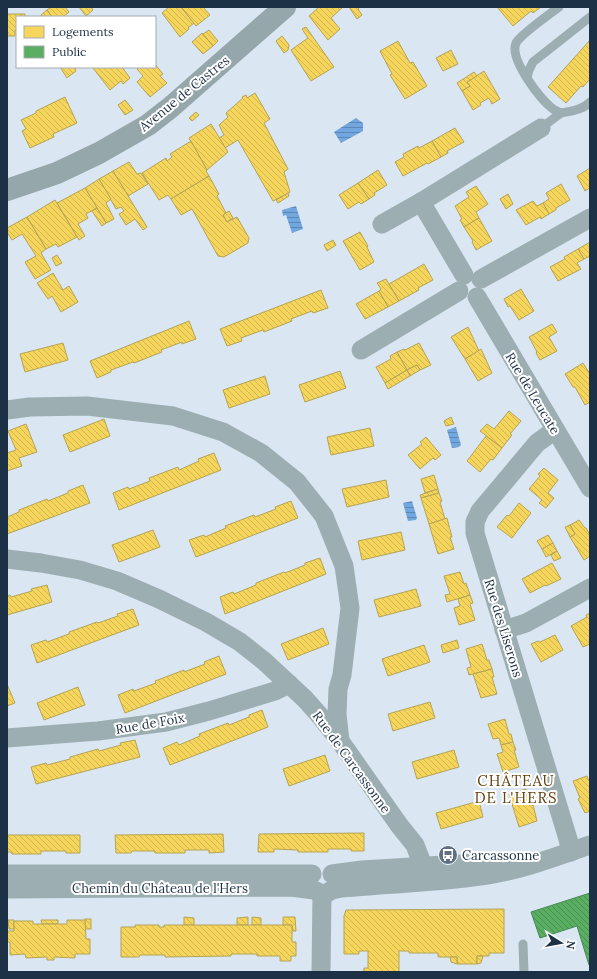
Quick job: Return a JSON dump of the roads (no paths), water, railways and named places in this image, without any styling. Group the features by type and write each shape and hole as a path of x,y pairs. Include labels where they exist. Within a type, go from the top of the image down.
{"main road":[{"name":"Avenue de Castres","path":"7,190 58,173 99,153 148,125 171,107 285,7"}],"street":[{"path":"382,224 540,128"},
{"name":"Rue de Leucate","path":"420,202 590,488"},
{"path":"361,350 590,218"},
{"path":"7,410 30,407 87,406 173,416 223,432 261,453 296,482 324,516 344,566 350,608 342,675 338,689 337,714 340,741"},
{"name":"Rue des Liserons","path":"555,430 537,443 480,511 475,522 475,533 570,846"},
{"name":"Rue de Carcassonne","path":"7,559 80,570 117,581 159,599 206,622 240,642 264,661 305,699 340,741 398,826 415,845 420,858 417,874"},
{"path":"504,630 526,623 590,588"},
{"name":"Rue de Foix","path":"7,738 98,731 166,722 275,691 289,684"},
{"path":"305,699 316,700 328,698 338,689"},
{"name":"Rue de Carcassonne","path":"398,826 402,844 400,867"},
{"name":"Chemin du Château de l'Hers","path":"570,846 590,833"},
{"name":"Chemin du Château de l'Hers","path":"7,874 355,887 417,874 494,862 570,846 590,845"},
{"path":"400,867 417,874"},
{"name":"Chemin du Château de l'Hers","path":"7,889 291,887 322,885 362,870 400,867"},
{"path":"321,972 322,885"}],"lane":[{"path":"559,7 522,35 516,44 516,56 531,85 553,109 561,113"},
{"path":"527,77 533,62 590,17"},
{"path":"540,128 561,113 575,111 586,106 590,102"},
{"path":"523,944 524,972"}],"water":[{"path":"356,118 363,123 363,131 341,143 334,132"},
{"path":"296,206 303,229 292,233 286,215 283,216 282,210"},
{"path":"456,427 461,445 459,447 452,448 447,430"},
{"path":"412,501 417,518 416,520 408,521 403,503"}],"place":[{"name":"Carcassonne","path":"448,855"}],"district":[{"name":"CHÂTEAU DE L'HERS","path":"516,790"}]}
